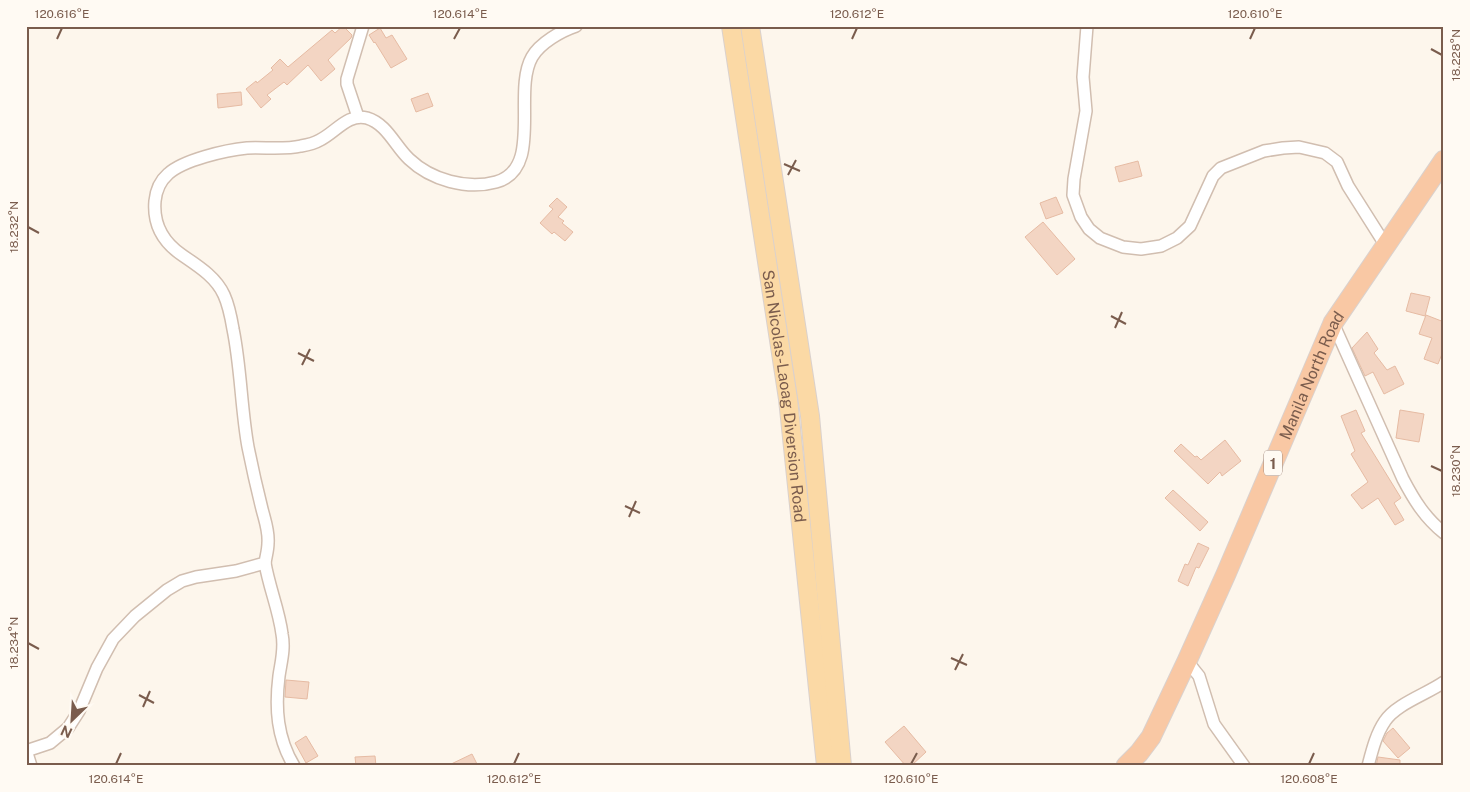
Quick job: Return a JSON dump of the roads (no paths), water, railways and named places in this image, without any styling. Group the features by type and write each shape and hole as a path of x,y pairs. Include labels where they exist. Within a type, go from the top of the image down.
{"highway":[{"name":"Manila North Road","path":"1126,766 1141,759 1187,661 1333,324 1441,165"}],"main road":[{"name":"San Nicolas-Laoag Diversion Road","path":"731,26 788,399 826,766"},
{"name":"San Nicolas-Laoag Diversion Road","path":"750,26 810,416 842,766"}],"street":[{"path":"358,117 347,79 363,26"},
{"path":"294,766 280,734 276,717 279,677 284,652 283,635 265,563 268,544 267,525 248,446 238,349 229,308 224,294 215,280 174,250 161,234 156,221 155,202 158,189 163,179 170,172 197,159 225,151 246,148 300,147 319,141 350,119 358,117 375,122 385,129 409,160 430,174 445,181 463,184 498,182 512,174 523,153 523,100 525,82 532,57 540,47 576,26"},
{"path":"1087,26 1083,76 1086,111 1074,179 1074,195 1081,217 1089,229 1100,238 1123,247 1141,250 1166,244 1177,238 1190,226 1217,171 1264,152 1299,147 1325,153 1337,162 1348,186 1386,246"},
{"path":"1333,324 1416,504 1433,524 1444,533"},
{"path":"31,766 26,751 50,743 68,728 79,711 113,639 135,616 167,590 182,581 236,571 265,563"},
{"path":"1187,661 1199,676 1214,724 1244,766"},
{"path":"1368,766 1375,742 1385,721 1396,710 1444,682"}]}
